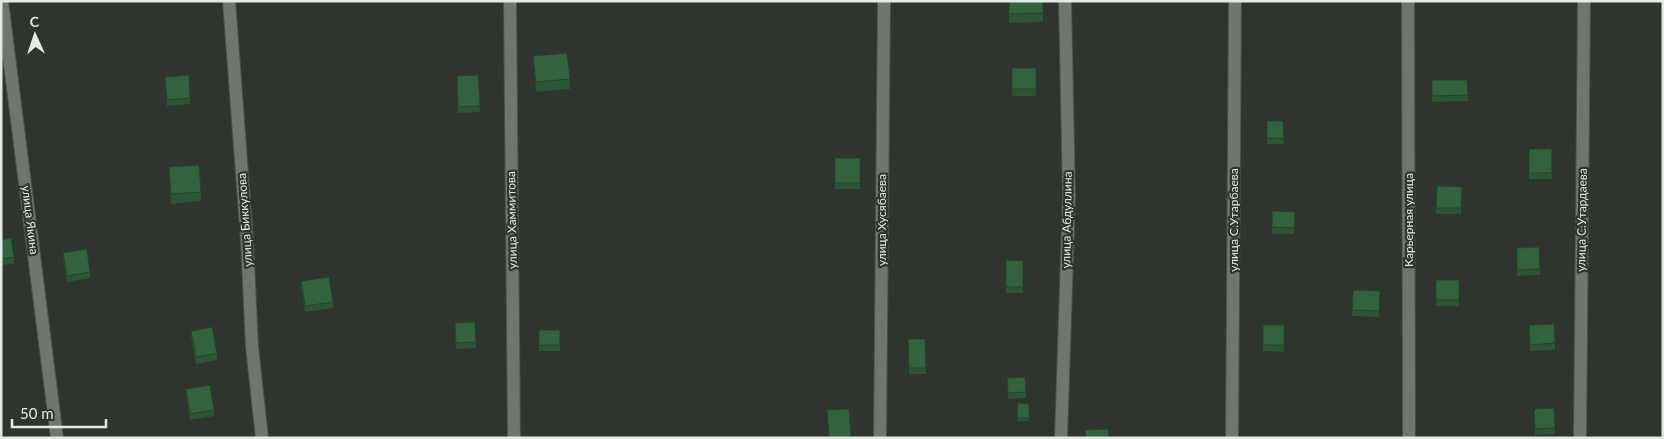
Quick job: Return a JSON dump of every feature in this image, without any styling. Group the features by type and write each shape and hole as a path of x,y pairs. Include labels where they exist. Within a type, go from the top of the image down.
{"street":[{"name":"улица Якина","path":"2,1 57,438"},
{"name":"улица Биккулова","path":"229,1 247,240 252,347 262,438"},
{"name":"улица Хаммитова","path":"510,1 514,438"},
{"name":"улица Хусябаева","path":"880,438 884,1"},
{"name":"улица Абдуллина","path":"1061,438 1069,196 1065,1"},
{"name":"улица С.Утарбаева","path":"1232,438 1235,1"},
{"name":"Карьерная улица","path":"1408,1 1409,438"},
{"name":"улица С.Утардаева","path":"1580,438 1584,1"}],"building":[{"path":"1009,1 1043,1 1043,13 1009,14"},
{"path":"567,53 570,79 536,82 533,56"},
{"path":"1012,68 1036,68 1036,89 1012,89"},
{"path":"189,75 190,98 167,100 165,77"},
{"path":"478,75 480,106 458,107 457,76"},
{"path":"1432,80 1467,80 1468,95 1432,96"},
{"path":"1267,121 1283,121 1284,138 1267,138"},
{"path":"1529,149 1552,149 1552,173 1529,173"},
{"path":"835,158 860,158 860,183 835,183"},
{"path":"199,165 201,192 171,194 169,167"},
{"path":"1437,186 1462,187 1461,208 1436,208"},
{"path":"1272,211 1295,212 1294,228 1272,227"},
{"path":"11,238 14,257 1,259 1,240"},
{"path":"1539,247 1540,269 1517,270 1517,248"},
{"path":"87,249 90,272 67,276 63,253"},
{"path":"1006,260 1023,261 1023,287 1006,287"},
{"path":"329,277 333,302 305,306 301,281"},
{"path":"1436,280 1459,280 1459,300 1436,300"},
{"path":"1353,290 1380,291 1379,311 1352,310"},
{"path":"475,322 476,342 456,343 455,323"},
{"path":"1554,324 1555,343 1530,345 1529,325"},
{"path":"1263,325 1284,325 1284,345 1263,345"},
{"path":"212,327 217,353 196,357 191,331"},
{"path":"539,330 560,330 560,345 539,345"},
{"path":"908,339 925,339 926,368 909,368"},
{"path":"1025,377 1026,392 1008,393 1007,378"},
{"path":"210,385 214,410 190,414 186,389"},
{"path":"1018,403 1029,404 1029,418 1017,418"},
{"path":"1554,408 1555,428 1535,429 1534,409"},
{"path":"849,409 851,437 829,438 827,410"},
{"path":"1108,429 1109,438 1086,438 1085,430"}]}
